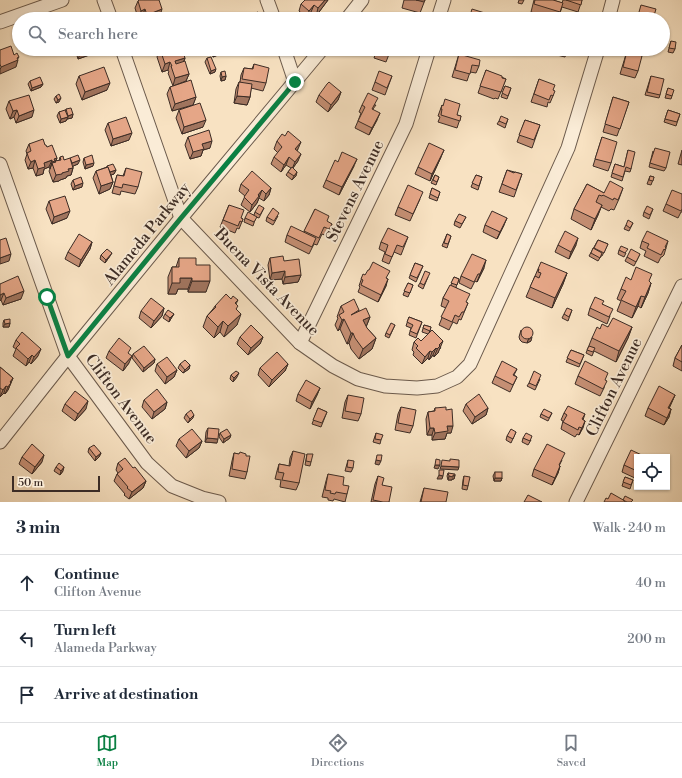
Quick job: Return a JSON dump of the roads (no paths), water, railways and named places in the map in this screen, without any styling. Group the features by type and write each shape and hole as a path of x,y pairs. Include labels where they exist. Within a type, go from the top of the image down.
{"street":[{"path":"28,12 62,0"},
{"path":"104,0 108,12"},
{"path":"267,0 271,12"},
{"path":"353,12 362,0"},
{"path":"440,12 444,0"},
{"path":"610,12 613,0"},
{"path":"0,22 12,18"},
{"name":"Buena Vista Avenue","path":"124,56 181,218 300,344 333,366 358,379 385,386 417,388 437,386 457,377 470,364 568,148 596,56"},
{"path":"286,56 295,82"},
{"name":"Alameda Parkway","path":"0,442 181,218 316,56"},
{"name":"Stevens Avenue","path":"300,344 406,124 427,56"},
{"name":"Clifton Avenue","path":"0,164 68,356 147,462 172,486 202,498 219,502"},
{"name":"Clifton Avenue","path":"576,502 682,286"}]}
